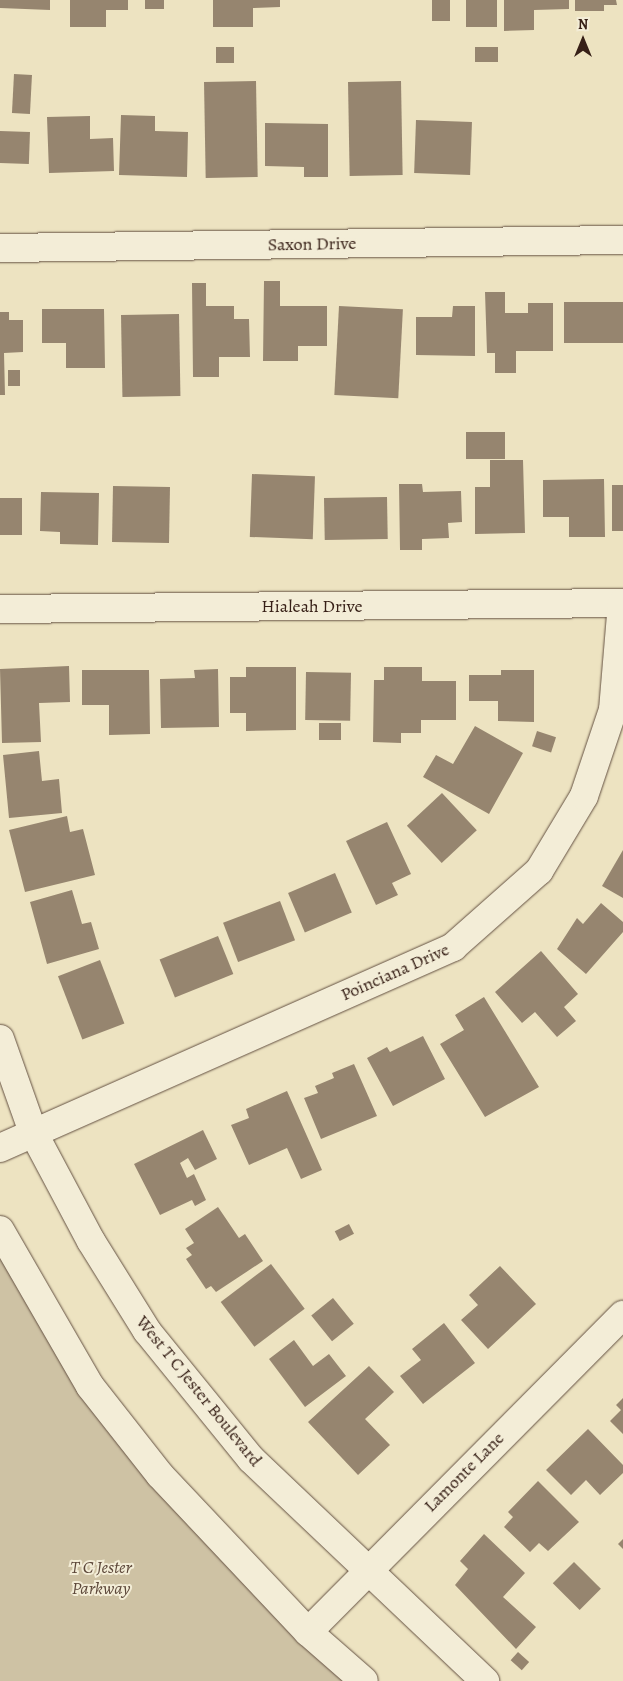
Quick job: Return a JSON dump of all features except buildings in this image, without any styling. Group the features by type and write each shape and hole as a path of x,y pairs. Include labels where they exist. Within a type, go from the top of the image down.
{"street":[{"name":"Saxon Drive","path":"0,248 623,240"},
{"name":"Hialeah Drive","path":"0,608 622,603"},
{"name":"Poinciana Drive","path":"0,1148 453,947 539,871 584,796 613,710 622,603"},
{"name":"West T C Jester Boulevard","path":"0,1039 33,1132 91,1241 147,1331 251,1459 364,1571 485,1681"},
{"path":"0,1230 90,1386 160,1475 308,1632 364,1681"},
{"name":"Lamonte Lane","path":"308,1632 364,1571 623,1315"}],"green space":[{"name":"T C Jester Parkway","path":"0,1252 23,1293 345,1681 0,1681"}]}
